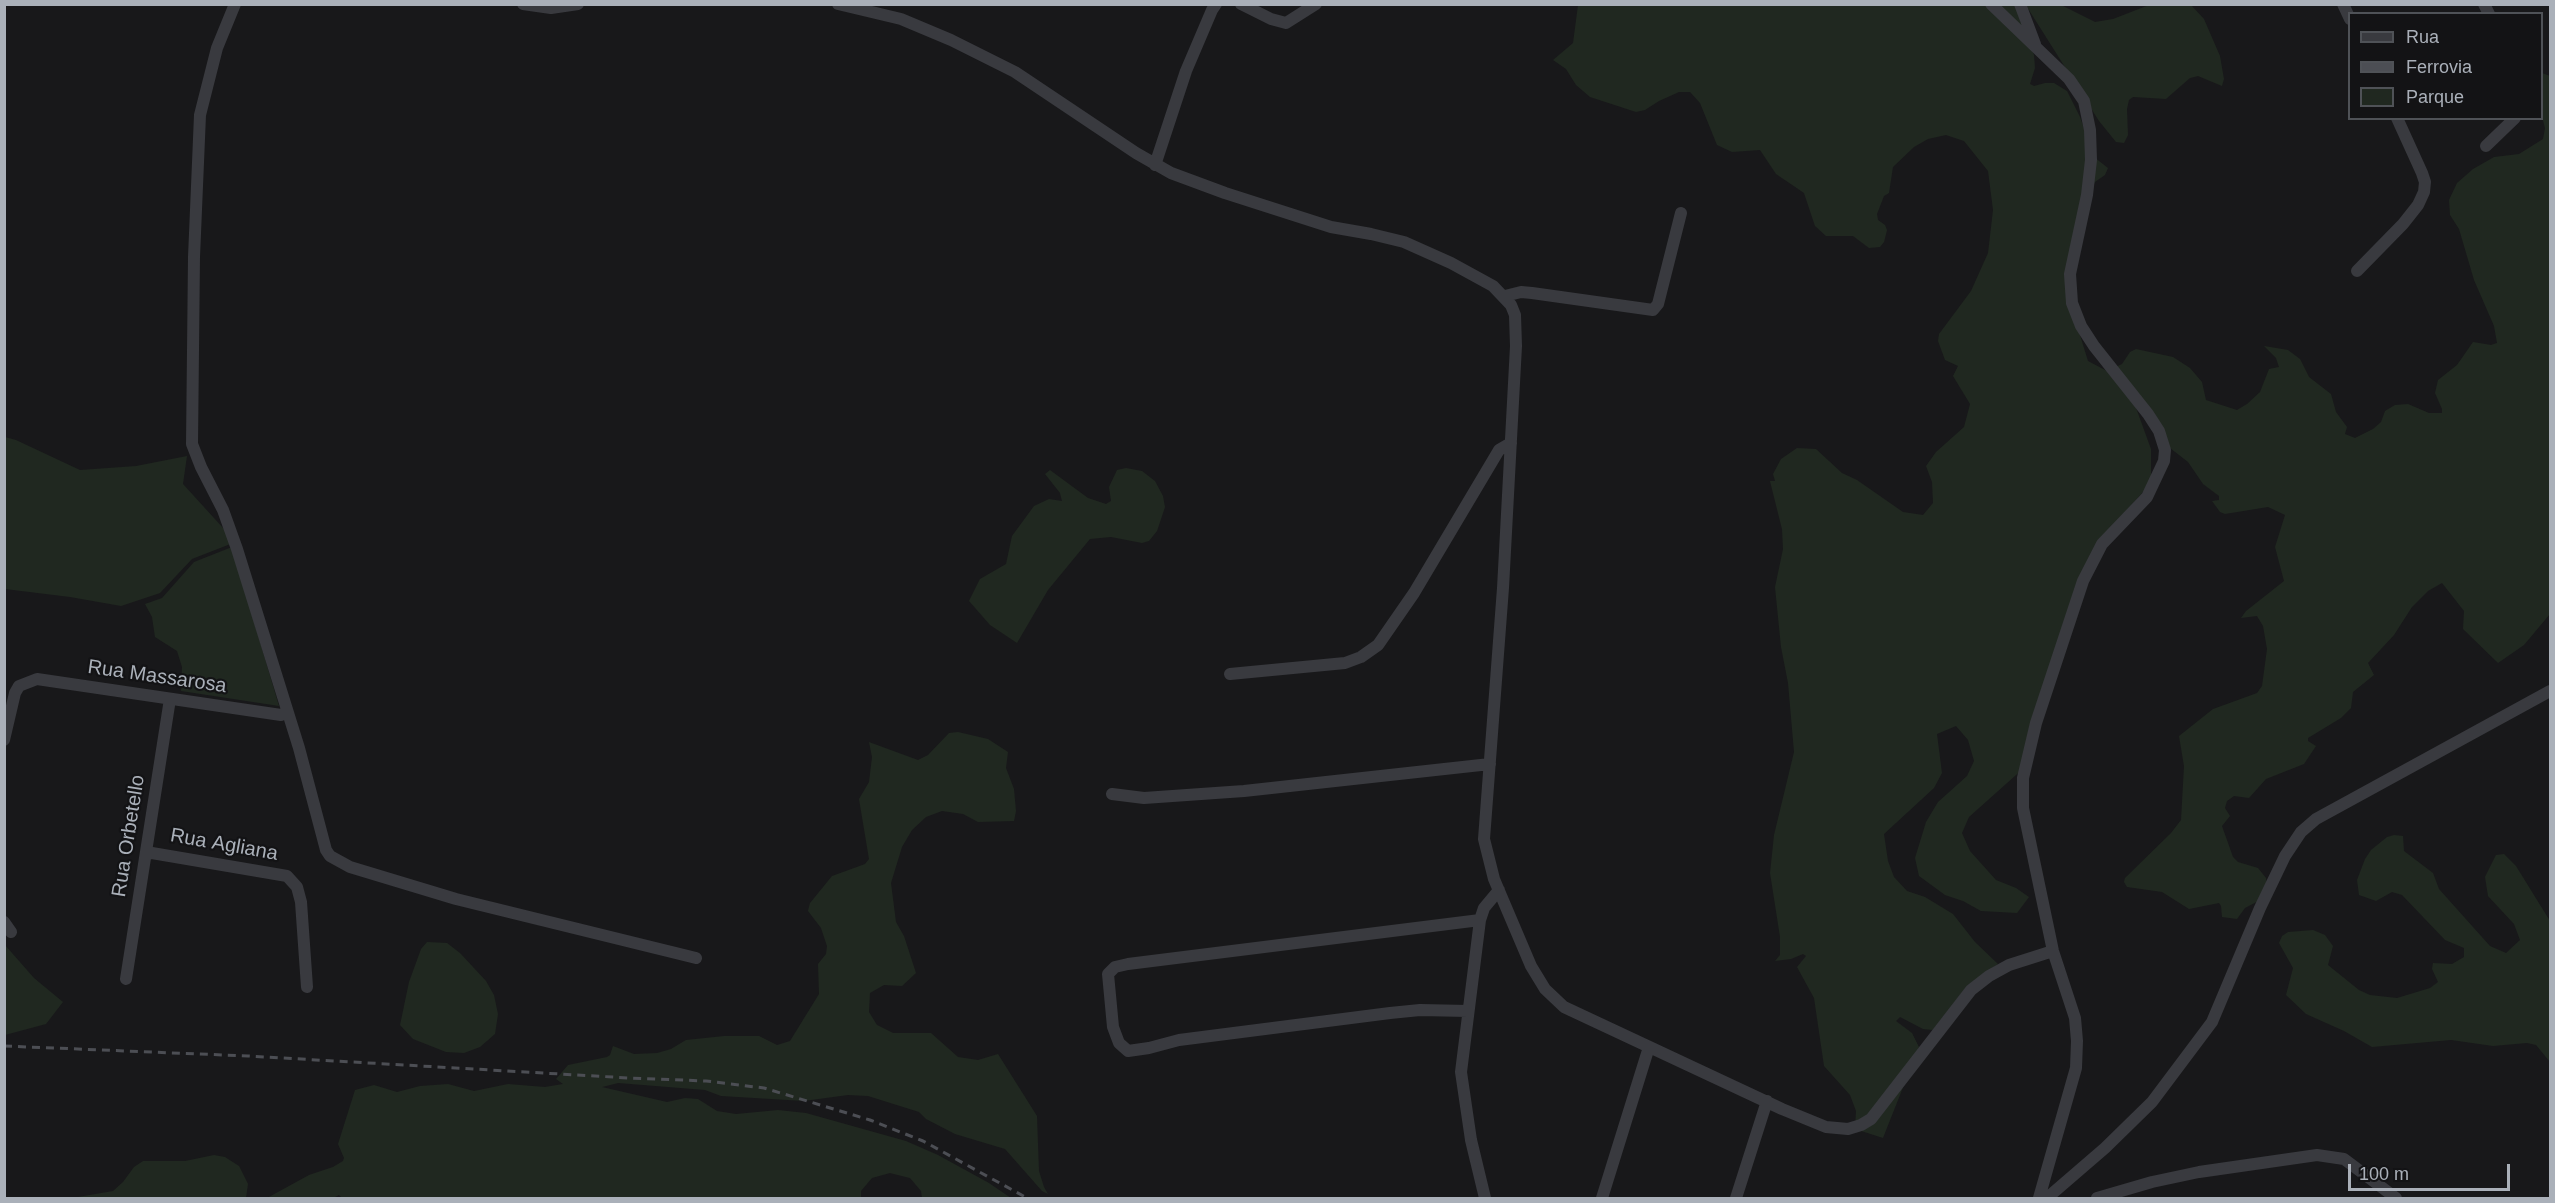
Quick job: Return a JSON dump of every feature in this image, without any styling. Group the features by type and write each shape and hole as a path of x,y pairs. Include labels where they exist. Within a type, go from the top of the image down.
{"street":[{"path":"235,4 217,48 200,115 194,257 192,444 223,510 237,549 299,748 326,850 330,856 350,867 456,899 696,958"},
{"path":"523,4 551,8 578,4"},
{"path":"838,4 901,19 951,40 1015,72 1155,165 1225,193 1331,228 1404,242 1459,267 1493,286 1505,296 1515,315 1516,346 1484,839 1499,890 1531,966 1553,998 1581,1016 1767,1101 1826,1127 1848,1129 1867,1122 1971,990 1989,976 2009,965 2053,951"},
{"path":"1155,165 1186,71 1216,4"},
{"path":"1241,4 1271,20 1286,23 1316,4"},
{"path":"1991,4 2069,79 2084,101 2091,130 2091,160 2087,195 2070,274 2072,303 2081,326 2094,346 2159,431 2165,450 2164,461 2147,497 2102,544 2083,581 2036,723 2026,761 2022,794 2023,808 2053,951 2075,1018 2076,1068 2039,1198"},
{"path":"2020,4 2037,48"},
{"path":"2357,271 2403,224 2418,205 2424,192 2425,182 2422,173 2398,120"},
{"path":"2486,146 2513,120"},
{"path":"1505,296 1521,292 1532,293 1653,310 1658,304 1681,213"},
{"path":"1230,674 1345,663 1361,657 1378,645 1414,593 1499,450 1511,443"},
{"name":"Rua Massarosa","path":"4,740 11,701 19,686 27,681 45,680 281,715"},
{"path":"2047,1198 2105,1148 2152,1102 2212,1022 2285,856 2301,832 2316,819 2550,691"},
{"name":"Rua Orbetello","path":"126,979 170,699"},
{"path":"1112,794 1144,798 1244,791 1490,764"},
{"name":"Rua Agliana","path":"146,852 287,876 297,887 301,902 307,987"},
{"path":"1485,1198 1471,1140 1462,1083 1468,1011 1480,920 1484,908 1499,890"},
{"path":"1468,1011 1420,1010 1390,1013 1179,1040 1128,1051 1119,1043 1113,1027 1108,974 1114,967 1128,963 1480,920"},
{"path":"1602,1198 1649,1047"},
{"path":"1736,1198 1767,1101"},
{"path":"2097,1198 2152,1182 2199,1172 2317,1155 2344,1159 2396,1198"}],"green space":[{"path":"2059,4 2095,22 2113,19 2149,5 2191,5 2204,19 2220,56 2224,79 2222,86 2198,76 2190,78 2166,99 2133,97 2129,100 2127,109 2128,135 2124,143 2116,142 2099,121 2027,7 2020,20 2034,55 2035,68 2030,84 2034,86 2054,83 2067,91 2080,117 2094,157 2108,168 2105,175 2095,182 2078,224 2071,306 2088,361 2107,371 2122,364 2130,352 2136,349 2173,357 2190,368 2202,382 2206,400 2237,410 2260,392 2269,369 2279,367 2276,358 2264,346 2288,350 2300,359 2309,377 2331,394 2336,412 2347,427 2345,434 2355,438 2373,429 2381,422 2385,411 2395,405 2408,404 2429,413 2442,413 2435,393 2438,380 2457,365 2473,342 2491,345 2497,343 2494,326 2474,280 2459,229 2450,215 2449,200 2457,183 2473,169 2494,157 2519,154 2543,139 2545,128 2543,73 2550,76 2550,614 2524,645 2498,663 2463,629 2464,611 2442,583 2428,591 2412,607 2394,635 2368,663 2374,675 2353,692 2351,708 2341,718 2308,738 2308,741 2316,746 2304,764 2266,779 2249,798 2234,796 2227,801 2225,808 2230,816 2222,826 2233,857 2238,862 2258,868 2266,878 2267,884 2264,898 2245,908 2237,919 2222,917 2219,903 2189,909 2162,892 2127,887 2124,882 2125,878 2171,833 2181,820 2184,766 2179,736 2213,709 2257,693 2262,686 2267,649 2263,626 2257,616 2241,618 2246,611 2284,581 2275,547 2285,515 2268,507 2225,514 2220,512 2212,501 2219,500 2219,496 2203,484 2188,462 2170,448 2135,405 2151,449 2151,483 2102,538 2025,767 1969,817 1962,833 1970,851 1996,880 2016,888 2029,897 2017,913 1981,911 1963,901 1945,895 1919,876 1915,858 1926,822 1938,802 1967,776 1974,761 1968,740 1956,726 1937,734 1942,773 1934,788 1884,834 1888,861 1894,877 1907,891 1925,897 1953,914 1975,942 1998,964 1967,986 1933,1030 1923,1029 1900,1017 1896,1021 1912,1033 1919,1047 1883,1138 1855,1129 1856,1111 1850,1095 1824,1066 1814,998 1797,967 1806,956 1803,954 1791,959 1775,961 1780,955 1780,937 1770,873 1774,835 1794,752 1788,683 1781,647 1775,587 1783,549 1782,529 1770,481 1775,481 1773,474 1781,459 1797,448 1816,449 1842,473 1857,480 1903,512 1923,515 1933,503 1932,482 1926,466 1936,452 1964,427 1970,404 1953,376 1958,366 1945,360 1938,341 1939,334 1971,291 1988,253 1993,210 1988,171 1964,141 1946,135 1928,139 1914,147 1893,167 1889,193 1884,196 1877,214 1878,220 1885,225 1887,230 1880,247 1869,248 1853,236 1826,236 1815,226 1804,193 1776,174 1760,150 1732,152 1717,145 1700,103 1690,92 1679,92 1645,110 1636,112 1590,97 1576,85 1566,69 1553,60 1573,43 1578,5"},
{"path":"5,437 80,470 136,466 187,456 183,484 224,529 233,543 192,559 160,593 121,606 5,589"},
{"path":"1126,468 1142,471 1155,481 1163,496 1165,507 1157,531 1149,541 1142,543 1111,537 1090,539 1048,590 1017,643 990,625 969,601 980,579 1006,564 1012,536 1034,506 1049,499 1062,501 1060,493 1045,474 1050,470 1088,498 1106,504 1111,501 1109,487 1117,470"},
{"path":"232,547 279,706 181,691 182,667 177,651 155,637 152,617 145,604 162,598 194,562"},
{"path":"958,732 988,739 1008,752 1006,768 1014,789 1016,811 1014,821 978,822 963,814 942,811 926,817 912,830 902,847 891,883 896,922 904,936 916,973 902,986 884,985 870,993 869,1012 877,1025 893,1033 931,1033 958,1057 978,1060 998,1054 1037,1116 1039,1171 1048,1194 1042,1191 1005,1149 955,1134 926,1119 919,1112 868,1096 848,1095 804,1101 721,1096 705,1090 618,1083 602,1087 667,1102 685,1098 698,1099 717,1111 736,1114 778,1110 806,1113 906,1141 938,1155 1011,1198 922,1198 921,1191 910,1178 890,1173 872,1178 861,1191 861,1198 342,1198 339,1195 333,1198 267,1198 309,1175 343,1161 344,1158 338,1144 355,1090 374,1085 397,1092 420,1086 448,1084 474,1091 508,1084 545,1087 563,1084 556,1079 568,1065 607,1057 613,1046 634,1054 657,1053 671,1049 686,1040 724,1036 759,1036 777,1045 790,1041 819,994 818,964 826,954 827,946 821,928 808,911 810,903 832,876 865,864 869,859 859,799 869,782 872,757 869,742 918,760 928,755 949,733"},
{"path":"2403,836 2404,851 2433,873 2439,889 2490,946 2506,953 2520,940 2514,924 2488,896 2485,877 2496,855 2504,854 2516,866 2550,921 2550,1062 2536,1045 2527,1043 2493,1046 2451,1040 2372,1047 2306,1014 2286,995 2293,968 2279,943 2282,936 2288,932 2313,930 2325,935 2333,946 2328,965 2359,990 2370,995 2397,998 2430,988 2438,982 2432,969 2433,963 2452,964 2464,957 2464,948 2445,940 2402,895 2392,892 2376,901 2359,895 2357,880 2365,859 2371,850 2387,837"},
{"path":"427,942 447,943 460,953 486,981 494,995 498,1014 495,1034 480,1047 464,1053 446,1052 413,1039 400,1025 409,982 421,949"},
{"path":"5,945 34,978 63,1002 46,1024 5,1035"},
{"path":"214,1155 225,1157 239,1166 248,1184 246,1198 72,1198 113,1191 134,1167 143,1161 185,1161"}],"railway":[{"path":"4,1046 248,1056 706,1081 764,1088 870,1120 923,1141 1027,1198"}]}
